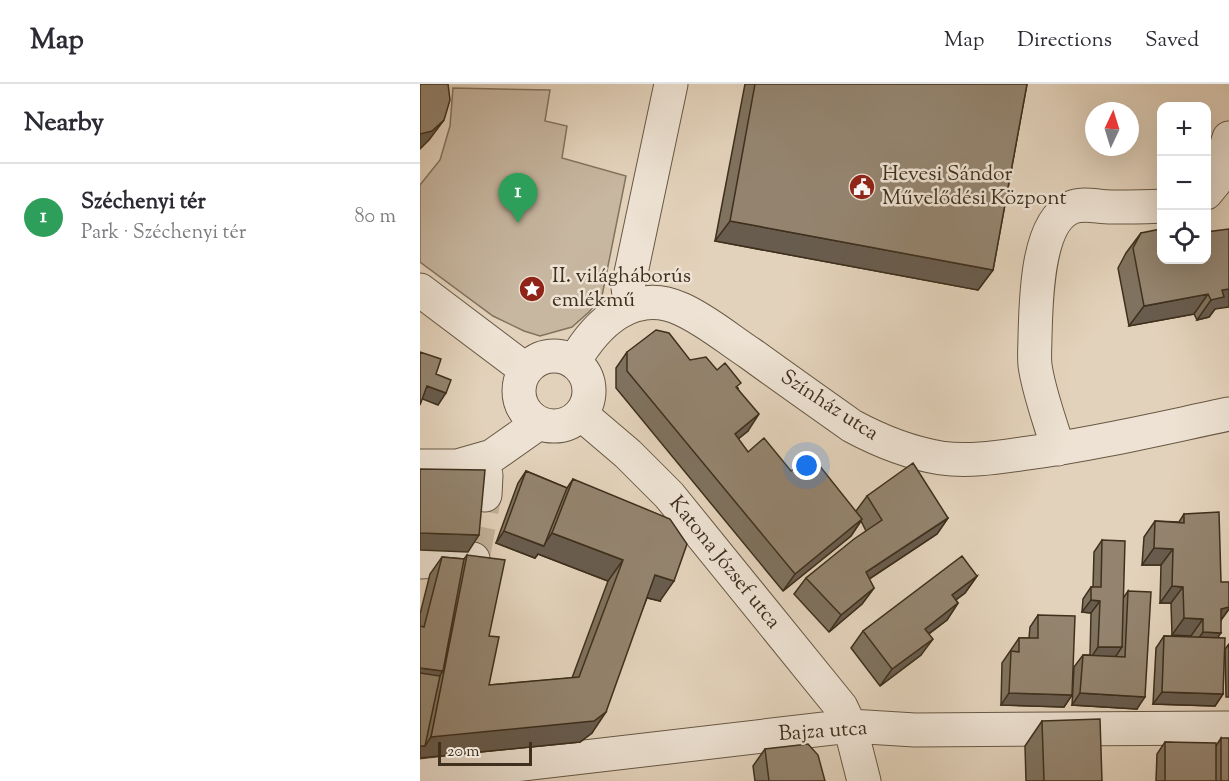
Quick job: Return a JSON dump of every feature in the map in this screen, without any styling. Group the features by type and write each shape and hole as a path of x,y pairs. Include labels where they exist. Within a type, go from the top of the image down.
{"street":[{"path":"641,304 629,295 628,287 670,84"},
{"path":"1211,187 1215,182 1229,138"},
{"path":"1058,449 1035,365 1039,280 1042,258 1052,226 1059,215 1070,208 1084,204 1107,207 1157,206"},
{"path":"420,290 526,370"},
{"name":"Színház utca","path":"574,362 599,326 610,317 641,304 655,303 680,308 708,324 869,436 915,453 944,458 986,459 1058,449 1229,414"},
{"path":"554,356 574,362 587,381 589,393 581,414 561,425 550,426 539,423 526,412 519,396 521,379 526,370 543,358 554,356"},
{"name":"Katona József utca","path":"581,414 628,454 669,495 841,707 850,726 864,781"},
{"path":"420,466 457,466 492,456 539,423"},
{"path":"477,461 486,475 485,495"},
{"path":"420,562 473,559"},
{"name":"Bajza utca","path":"420,776 850,726 915,730 1229,728"}],"shaded area":[{"path":"453,88 550,90 545,121 567,126 562,158 626,176 602,296 572,327 540,336 524,331 493,316 420,262 420,185 440,160 450,126"}],"building":[{"path":"420,84 448,84 450,100 444,120 432,131 420,134"},
{"name":"Hevesi Sándor Művelődési Központ","path":"755,84 1027,84 993,270 730,221"},
{"path":"1229,229 1229,289 1222,290 1224,297 1211,300 1208,294 1144,306 1133,248 1141,233 1157,230 1157,264 1211,264 1211,231"},
{"path":"656,330 669,333 690,360 706,357 717,370 725,363 741,383 736,387 759,414 735,434 748,452 764,438 791,471 811,455 862,519 795,574 627,371 627,352"},
{"path":"420,352 441,359 436,374 451,380 446,393 427,386 420,405"},
{"path":"913,463 948,518 866,572 874,588 841,615 806,578 854,539 882,520 867,496"},
{"path":"420,469 485,470 479,535 420,533"},
{"path":"526,471 567,488 544,546 504,531"},
{"path":"573,479 670,519 687,544 674,581 655,575 606,712 594,721 431,737 467,555 505,560 489,636 499,637 489,685 579,677 623,560 552,533"},
{"path":"1219,512 1221,582 1229,582 1229,607 1221,609 1221,633 1203,632 1203,619 1184,618 1183,587 1172,586 1173,549 1154,548 1155,521 1184,523 1184,514"},
{"path":"1102,540 1125,541 1122,647 1098,647 1100,601 1091,600 1091,587 1101,587"},
{"path":"962,556 977,576 952,595 958,603 925,629 933,639 892,669 863,631"},
{"path":"442,557 464,559 443,671 420,668 420,626 424,627"},
{"path":"1128,591 1151,592 1145,697 1080,693 1083,655 1125,657"},
{"path":"1038,615 1075,616 1072,695 1009,693 1011,651 1019,652 1019,638 1038,638"},
{"path":"1164,636 1225,638 1223,694 1162,692"},
{"path":"420,673 440,676 425,746 420,746"},
{"path":"1100,719 1102,781 1044,781 1042,721"},
{"path":"1221,738 1229,738 1229,781 1221,781"},
{"path":"1165,742 1216,743 1216,781 1165,781"},
{"path":"808,744 818,755 825,781 769,781 765,749"}],"tunnel":[{"path":"473,559 485,495"}],"place":[{"name":"Hevesi Sándor Művelődési Központ","path":"862,187"},
{"name":"Széchenyi tér","path":"518,223"},
{"name":"II. világháborús emlékmű","path":"532,289"}]}
